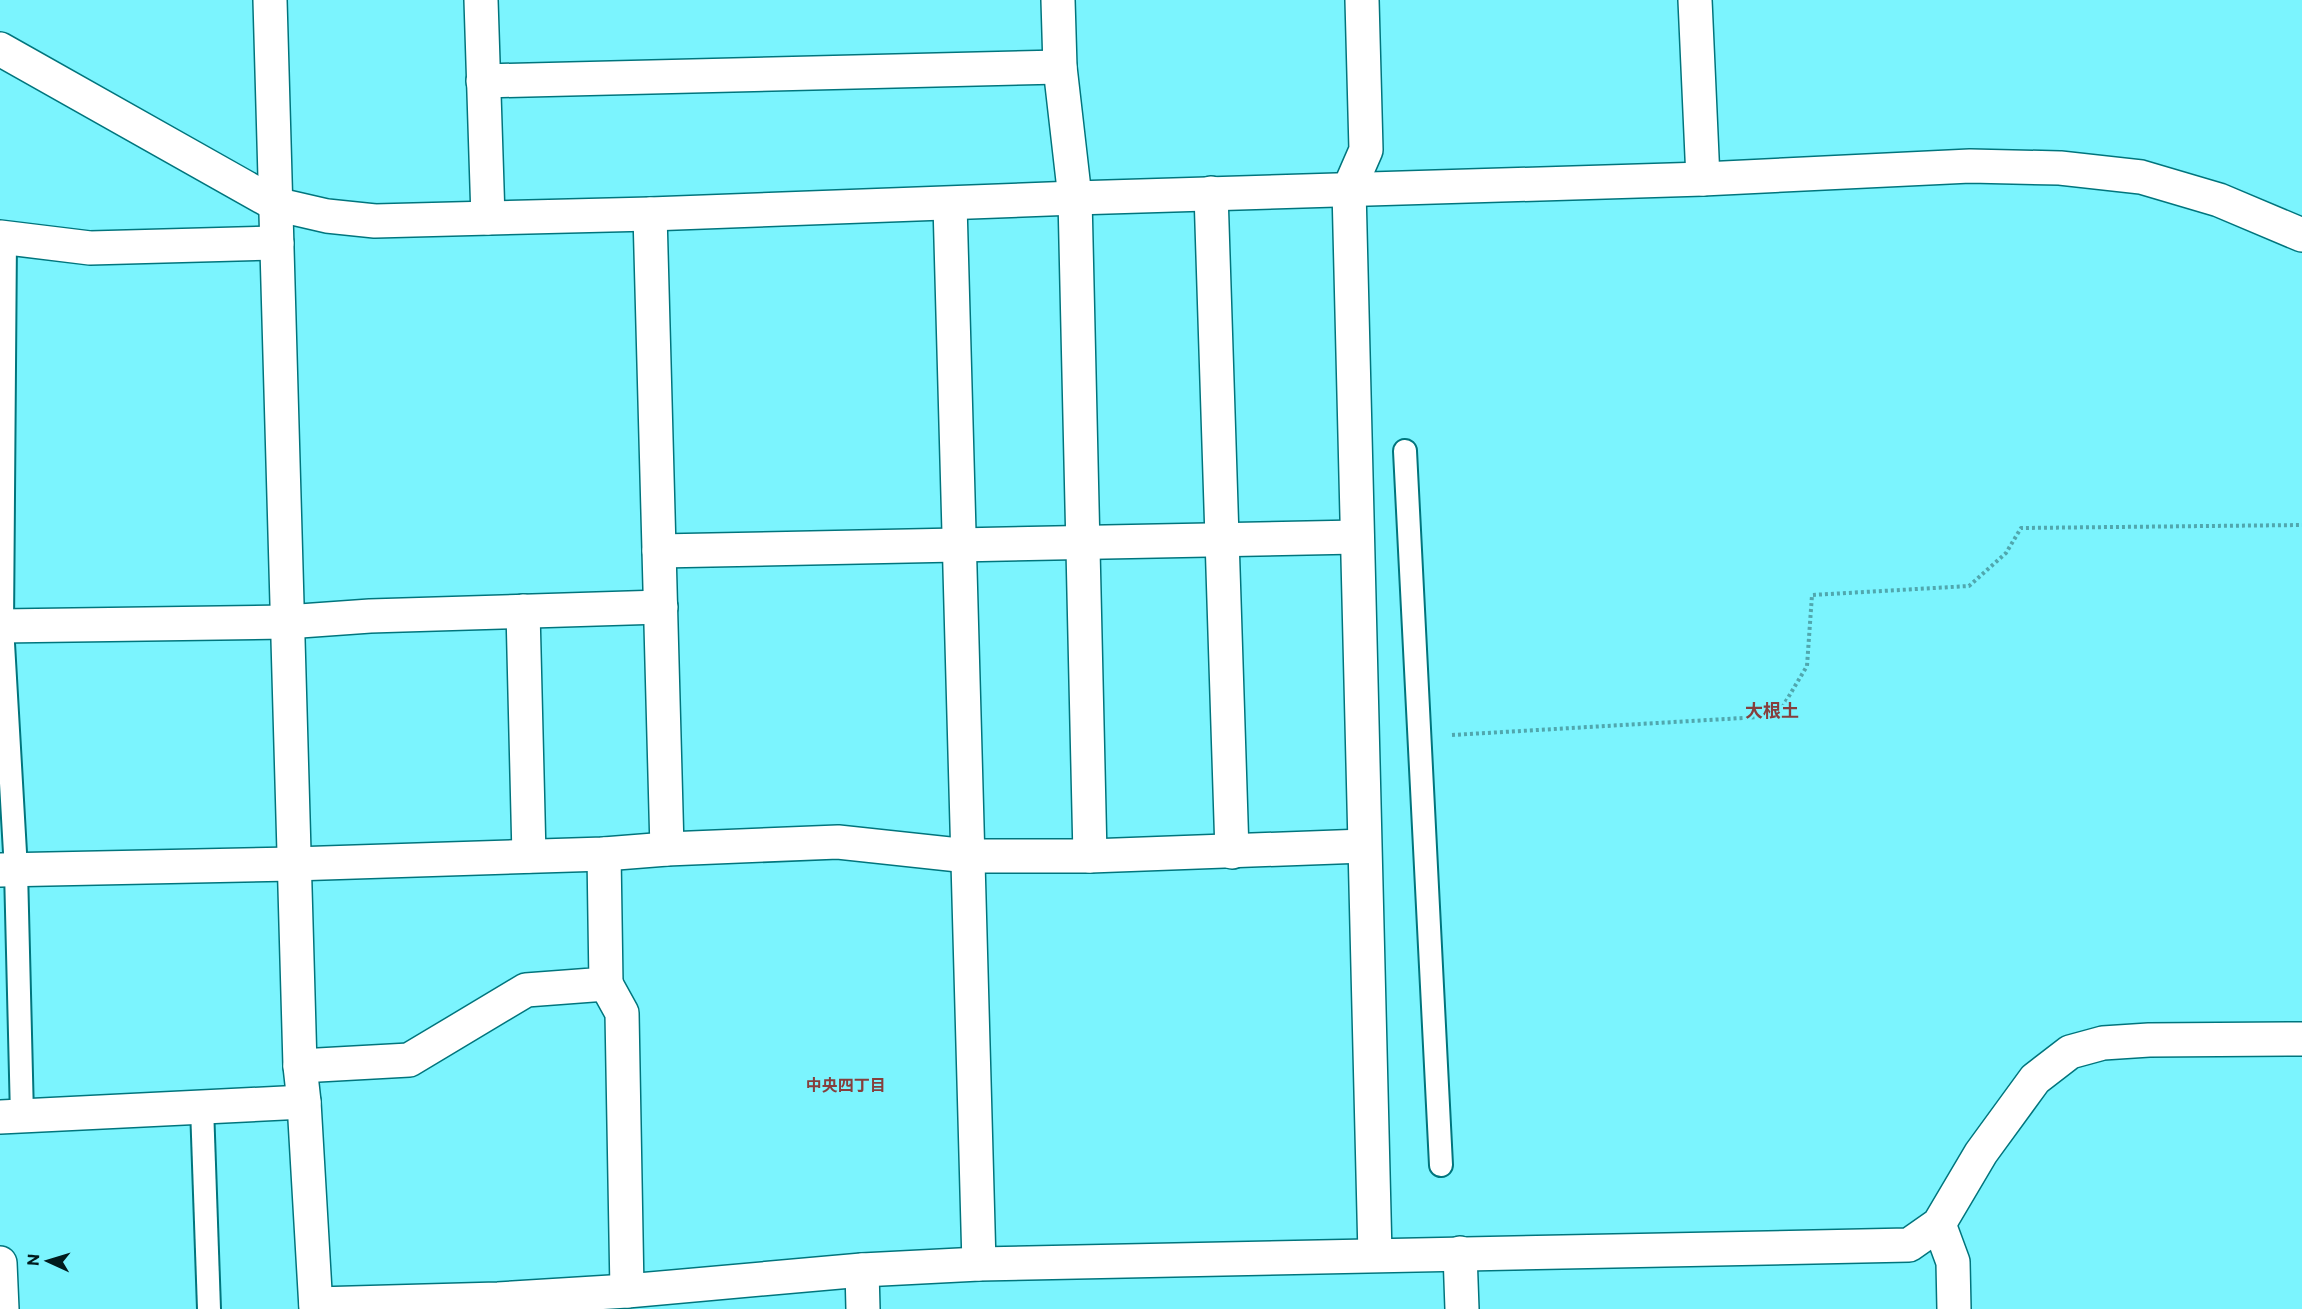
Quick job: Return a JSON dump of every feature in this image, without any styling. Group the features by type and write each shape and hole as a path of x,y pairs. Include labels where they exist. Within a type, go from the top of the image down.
{"street":[{"path":"270,0 300,1066 316,1307 498,1304 862,1270 979,1264 1909,1245 1939,1224 1981,1153 2035,1079 2070,1052 2103,1043 2149,1040 2302,1039"},
{"path":"481,0 488,218"},
{"path":"1058,0 1060,67 1075,198 1090,856"},
{"path":"1362,0 1366,150 1349,189 1375,1255"},
{"path":"1695,0 1703,179"},
{"path":"0,50 275,204 327,216 375,221 1703,179 1970,166 2060,168 2141,177 2219,200 2302,235"},
{"path":"483,81 1060,67"},
{"path":"1211,193 1232,852"},
{"path":"950,204 979,1264"},
{"path":"650,214 667,849"},
{"path":"2,237 90,248 277,243"},
{"path":"659,551 1358,537"},
{"path":"1,626 286,622 370,616 661,607"},
{"path":"523,611 529,856"},
{"path":"8,870 604,854 838,842 968,856 1090,856 1364,846"},
{"path":"604,854 606,984 622,1013 627,1291"},
{"path":"300,1066 409,1060 526,990 606,984"},
{"path":"11,1116 304,1102"},
{"path":"1939,1224 1953,1262 1954,1309"},
{"path":"1460,1253 1462,1309"},
{"path":"0,1263 2,1309"},
{"path":"862,1270 863,1309"}],"lane":[{"path":"2,237 1,626 8,870 11,1116"},
{"path":"1405,452 1440,1165"},
{"path":"202,1107 209,1309"}],"path":[{"path":"1419,737 1778,716 1807,666 1812,595 1969,586 2007,553 2021,528 2302,525"}],"district":[{"name":"大根土","path":"1772,710"},
{"name":"中央四丁目","path":"846,1084"}]}
